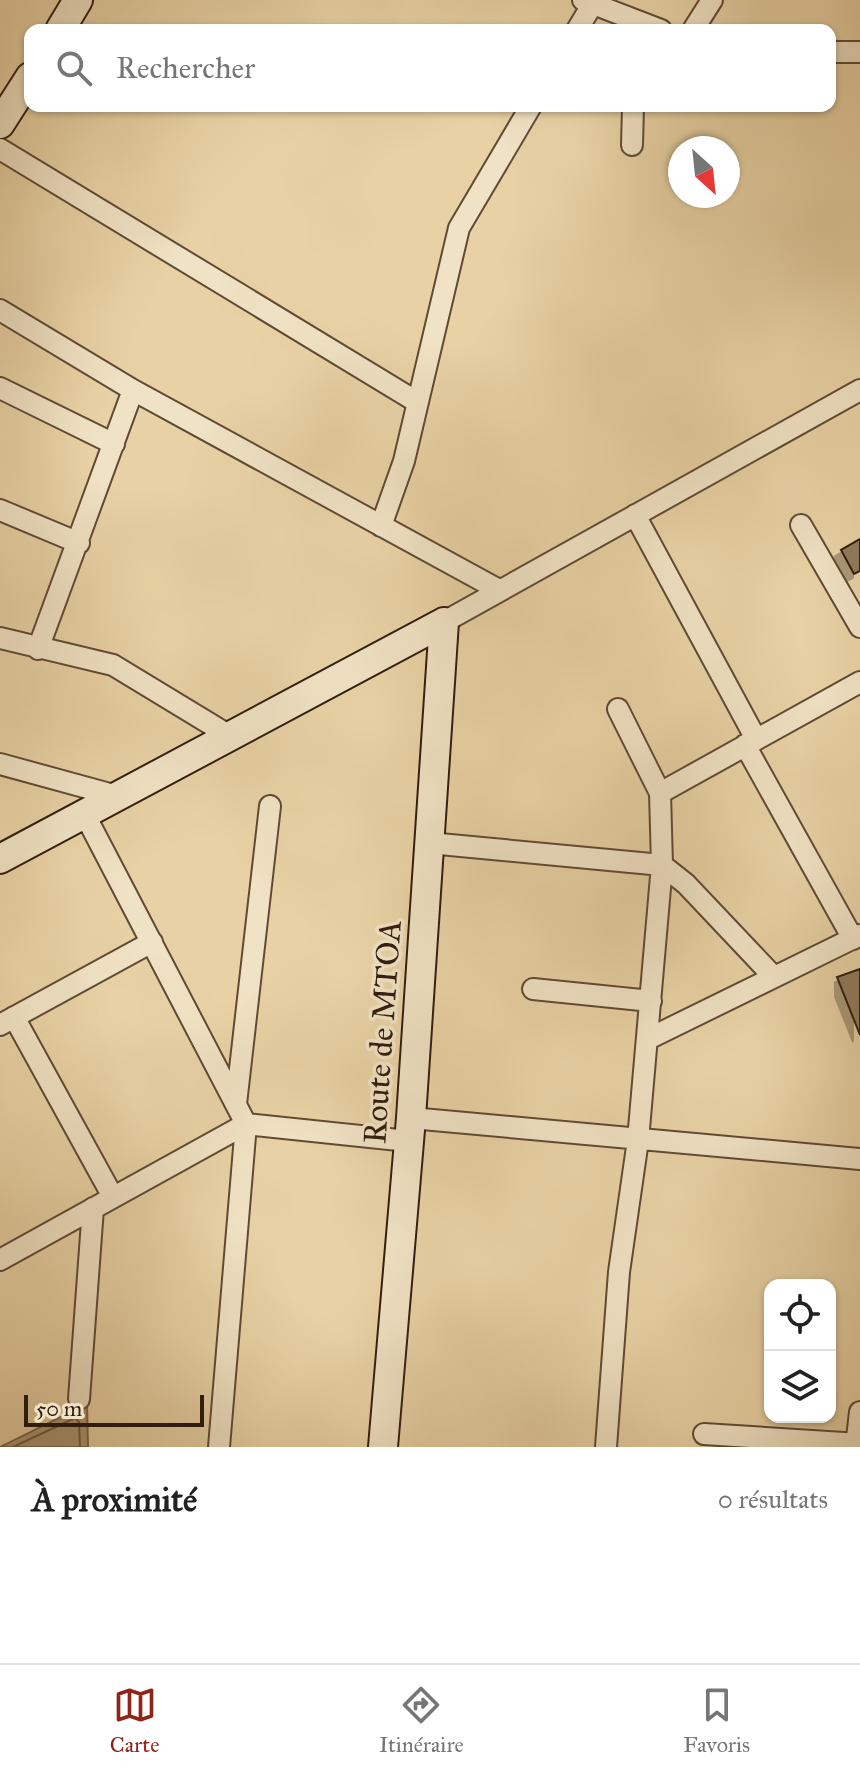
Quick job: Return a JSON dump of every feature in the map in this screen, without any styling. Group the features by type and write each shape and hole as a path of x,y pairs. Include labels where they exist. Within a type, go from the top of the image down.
{"street":[{"path":"697,24 712,0"},
{"path":"580,24 590,2 630,24"},
{"path":"836,52 860,52"},
{"path":"0,124 24,86"},
{"path":"381,526 404,461 459,228 527,112"},
{"path":"632,145 633,112"},
{"path":"0,149 417,402"},
{"path":"0,310 133,390 499,590"},
{"path":"0,388 114,444"},
{"path":"38,649 133,390"},
{"path":"0,859 444,622 860,390"},
{"path":"0,510 79,543"},
{"path":"635,515 751,742 857,937 648,1039"},
{"path":"801,525 860,627"},
{"name":"Route de MTOA","path":"383,1447 409,1130 444,622"},
{"path":"0,638 113,665 230,736"},
{"path":"660,793 860,682"},
{"path":"606,1447 619,1272 638,1140 662,865 660,793 618,709"},
{"path":"0,764 117,796"},
{"path":"236,1104 270,806"},
{"path":"84,813 246,1124 219,1447"},
{"path":"429,843 662,865 686,884 773,976"},
{"path":"113,1197 7,1021 152,942"},
{"path":"533,989 651,1001"},
{"path":"0,1260 246,1124 638,1140 860,1159"},
{"path":"79,1399 93,1208"},
{"path":"704,1434 857,1445 860,1412"}],"water":[{"path":"87,1404 88,1447 0,1447"}],"building":[{"path":"860,539 860,571 854,574 841,550"},
{"path":"860,969 860,1035 837,977"}]}
